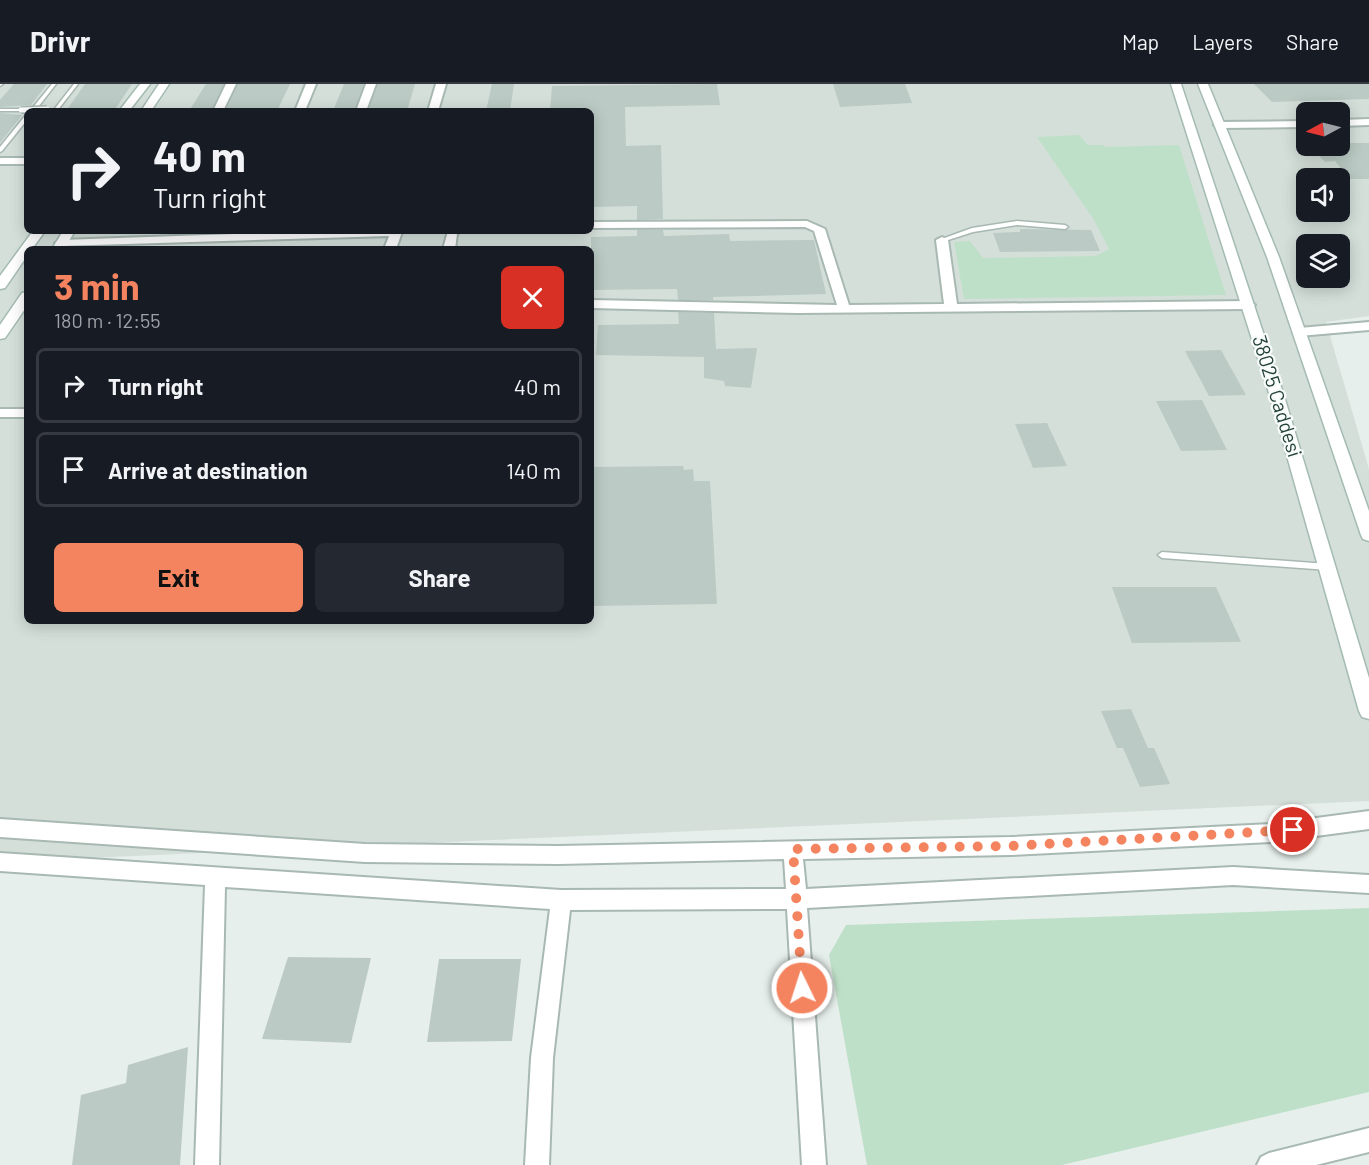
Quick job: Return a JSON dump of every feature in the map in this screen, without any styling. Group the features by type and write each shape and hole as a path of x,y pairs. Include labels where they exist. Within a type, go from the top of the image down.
{"main road":[{"path":"125,108 145,84"},
{"path":"148,108 164,84"},
{"name":"38025 Caddesi","path":"1176,84 1295,449 1369,711"},
{"name":"38025 Caddesi","path":"1203,84 1273,257 1369,535"},
{"path":"0,285 24,252"},
{"path":"0,334 24,300"}],"street":[{"path":"219,108 231,84"},
{"path":"301,108 310,84"},
{"path":"362,108 371,84"},
{"path":"434,108 441,84"},
{"path":"1350,123 1369,122"},
{"path":"1219,126 1296,124"},
{"path":"0,161 24,161"},
{"path":"594,225 807,224 819,229 844,309"},
{"path":"59,246 150,236 252,239 319,234"},
{"path":"942,240 951,308"},
{"path":"594,304 844,309 1249,304"},
{"path":"1299,332 1369,326"},
{"path":"0,413 24,413"},
{"path":"0,828 365,853 630,854 1011,846 1259,834 1369,820"},
{"path":"793,849 814,1165"},
{"path":"0,862 561,900 796,899 1233,876 1369,884"},
{"path":"207,1165 215,878"},
{"path":"531,1164 561,900"},
{"path":"1269,1165 1369,1140"}],"lane":[{"path":"34,108 54,84"},
{"path":"58,108 76,84"},
{"path":"0,110 24,110"},
{"path":"0,150 24,121"},
{"path":"942,240 972,230 1017,223 1065,227"},
{"path":"1162,555 1328,567"}],"shaded area":[{"path":"0,84 1369,84 1369,316 1326,322 1369,469 1369,801 0,862"}],"green space":[{"path":"1079,135 1088,145 1104,145 1105,147 1179,145 1226,295 964,299 954,242 970,241 983,258 1096,256 1109,249 1094,220 1037,137"},
{"path":"1369,908 1369,1092 1062,1165 867,1165 829,955 846,925"}],"building":[{"path":"14,84 47,84 31,105 0,107 0,100"},
{"path":"85,84 132,84 116,108 68,108"},
{"path":"206,84 224,84 212,108 191,108"},
{"path":"238,84 290,84 278,108 226,108"},
{"path":"344,84 364,84 355,108 334,108"},
{"path":"378,84 415,84 408,108 369,108"},
{"path":"492,84 514,84 510,108 487,108"},
{"path":"717,84 720,105 625,107 626,146 661,145 663,219 637,220 637,206 594,207 594,108 550,108 552,86"},
{"path":"833,84 905,84 912,103 840,107"},
{"path":"1254,84 1369,84 1369,99 1272,102"},
{"path":"0,113 22,115 0,143"},
{"path":"1350,143 1369,143 1369,179 1350,179 1350,168 1340,168 1335,161 1325,162 1319,156 1350,156"},
{"path":"1020,229 1091,230 1100,251 1000,252 993,233 1020,232"},
{"path":"637,230 663,230 664,236 729,234 730,241 814,240 826,294 678,300 677,289 594,290 594,246 591,246 591,237 637,236"},
{"path":"678,312 714,313 716,349 757,348 751,388 725,386 724,381 704,378 704,357 596,355 598,325 679,324"},
{"path":"1221,350 1246,395 1209,396 1185,351"},
{"path":"1202,400 1227,450 1181,451 1156,401"},
{"path":"1047,423 1067,466 1033,468 1015,424"},
{"path":"683,466 684,470 693,469 694,481 710,481 717,604 594,606 594,467"},
{"path":"1112,587 1216,587 1241,642 1132,643"},
{"path":"1131,709 1148,748 1154,748 1170,784 1140,787 1123,748 1117,748 1101,711"},
{"path":"288,957 371,958 351,1043 262,1039"},
{"path":"439,959 521,959 512,1041 427,1042"},
{"path":"188,1047 180,1165 72,1165 81,1095 126,1083 128,1065"}],"route":[{"path":"802,988 793,849 1011,846 1293,830"}]}
